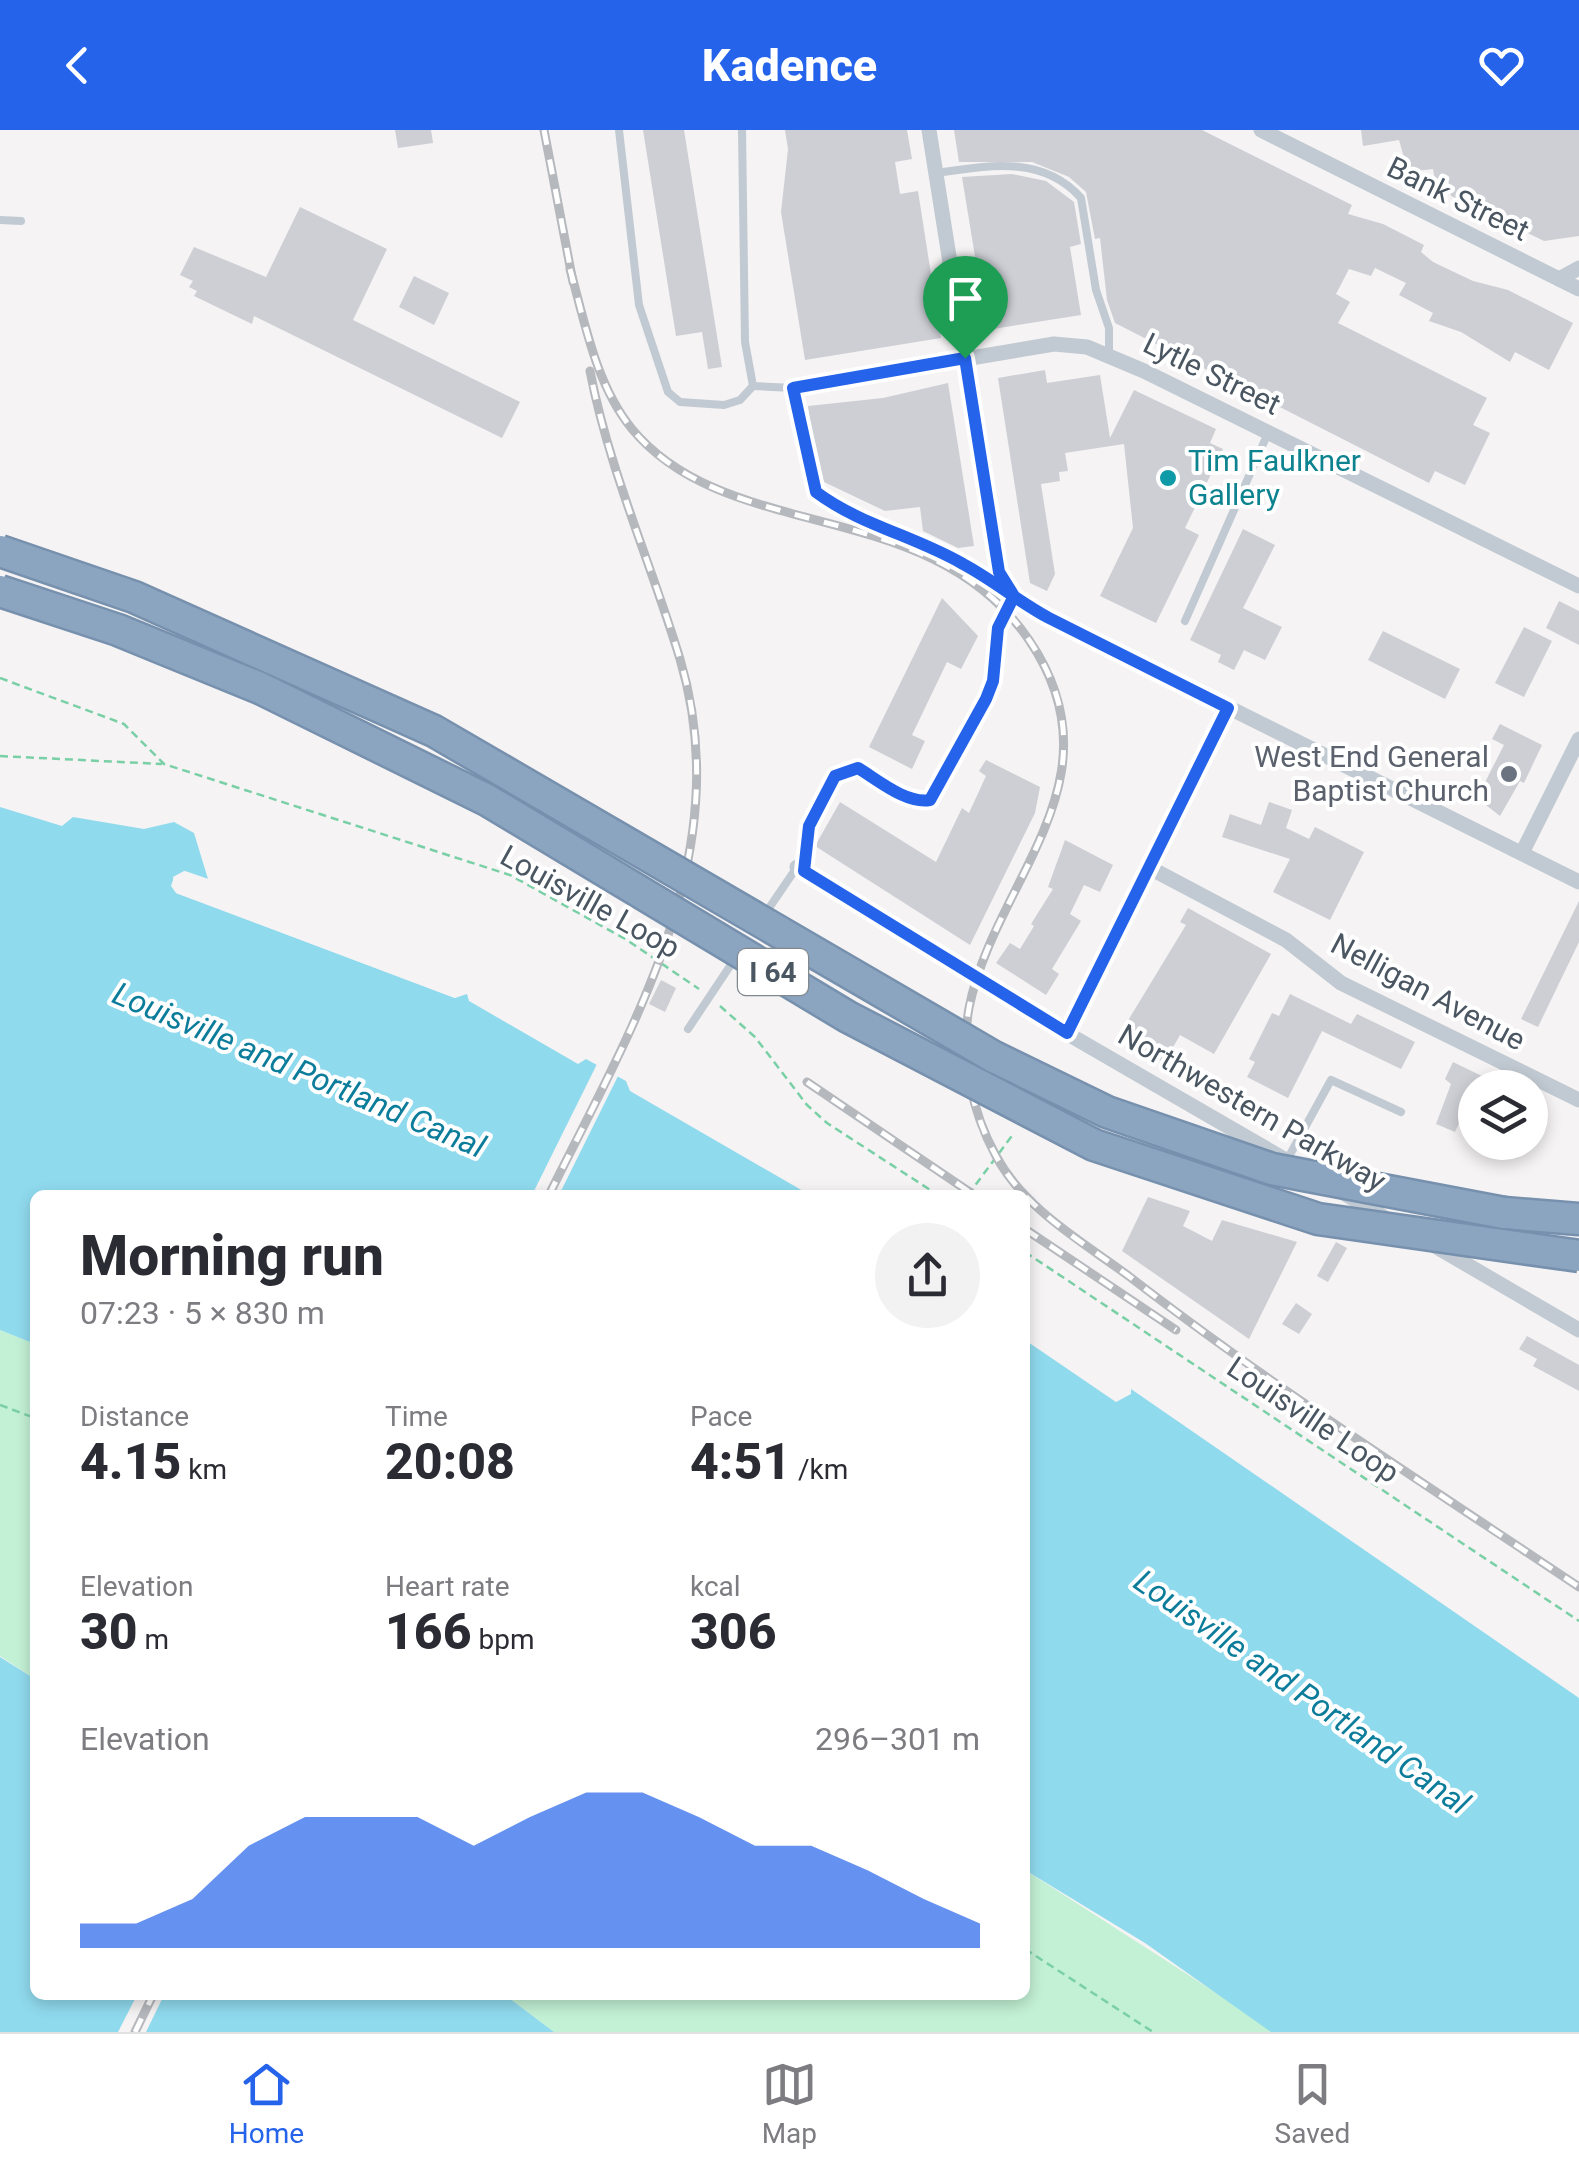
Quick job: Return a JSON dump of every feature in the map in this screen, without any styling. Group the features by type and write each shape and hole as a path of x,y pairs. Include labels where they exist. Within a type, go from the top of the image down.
{"highway":[{"name":"I 64","path":"0,551 134,597 434,731 994,1057 1107,1112 1272,1168 1504,1213 1579,1219"},
{"name":"I 64","path":"0,592 118,630 260,688 486,800 848,1017 1094,1145 1318,1218 1579,1256"}],"street":[{"path":"929,130 999,572 1014,596"},
{"name":"Bank Street","path":"1261,130 1579,289"},
{"path":"1301,130 1304,149"},
{"path":"1559,279 1579,268"},
{"name":"Lytle Street","path":"793,388 1054,344 1110,355 1579,586"},
{"path":"810,474 816,492 834,506 962,563 1014,596 1228,708 1579,882"},
{"path":"1067,1033 1228,708"},
{"path":"1522,853 1579,739"},
{"name":"Nelligan Avenue","path":"1150,868 1286,940 1317,969 1341,982 1579,1100"},
{"name":"Northwestern Parkway","path":"801,869 1067,1033 1579,1330"}],"lane":[{"path":"620,130 640,305 668,392 680,402 724,405 740,400 752,386 745,342 742,130"},
{"path":"936,173 1012,162 1074,189 1085,215 1096,290 1109,328 1110,355"},
{"path":"0,220 21,220"},
{"path":"752,386 793,388 810,474"},
{"path":"1185,620 1268,432"},
{"path":"753,932 801,869 809,826 821,796 843,770 858,768 900,793 923,802 930,800 986,699 993,681 998,628 1014,596"},
{"path":"688,1029 742,948"},
{"path":"1287,1160 1331,1080 1401,1112"}],"path":[{"name":"Louisville Loop","path":"0,678 124,724 164,764 510,875 627,940 709,996 754,1038 827,1123 930,1190"},
{"path":"0,756 73,763 164,764"},
{"name":"Louisville Loop","path":"1030,1255 1579,1621"},
{"path":"0,1405 30,1416"},
{"path":"1030,1951 1152,2032"}],"green space":[{"path":"0,1330 30,1342 30,1676 0,1656"},
{"path":"1030,1873 1277,2032 554,2032 512,2000 1030,2000"}],"water":[{"name":"Louisville and Portland Canal","path":"0,807 62,826 73,817 144,829 174,822 194,833 208,879 184,871 173,877 176,893 455,998 467,994 469,1001 578,1064 586,1059 626,1081 630,1091 801,1190 30,1190 30,1342 0,1330"},
{"name":"Louisville and Portland Canal","path":"1030,1343 1116,1402 1131,1394 1131,1389 1579,1698 1579,2032 1271,2032 1145,1943 1030,1873"},
{"path":"0,1657 30,1676 30,2000 512,2000 554,2032 0,2032"}],"pier":[{"path":"185,871 211,880 207,884 185,877 178,880 179,889 454,993 465,988 464,993 455,998 176,893 171,886 174,877"},
{"path":"599,1060 620,1072 561,1190 534,1190"},
{"path":"134,2000 162,2000 146,2032 118,2032"}],"building":[{"path":"395,130 431,130 433,143 398,148"},
{"path":"643,130 684,130 722,367 708,369 702,332 676,336"},
{"path":"785,130 907,130 912,159 895,162 900,194 918,191 941,338 805,360 781,212 788,149"},
{"path":"954,130 1202,130 1352,205 1348,214 1383,224 1424,245 1421,252 1433,262 1473,281 1508,290 1573,323 1549,370 1515,352 1510,362 1461,332 1429,321 1433,313 1399,295 1406,283 1375,268 1371,276 1349,269 1336,294 1350,302 1338,323 1487,398 1473,425 1490,433 1465,485 1435,471 1429,483 1115,323 1107,300 1100,238 1095,239 1086,192 1069,177 1032,162 959,162"},
{"path":"1361,130 1579,130 1579,236 1544,241 1451,196 1448,179 1435,181 1433,169 1408,172 1399,140 1363,146"},
{"path":"1012,174 1046,181 1074,202 1081,244 1070,247 1081,315 987,330 962,177"},
{"path":"300,207 387,249 353,320 520,402 502,438 254,316 252,324 194,296 197,291 189,287 193,281 180,275 194,247 266,277"},
{"path":"414,276 449,293 434,325 399,307"},
{"path":"1045,370 1047,383 1100,375 1110,438 1134,390 1216,429 1210,443 1223,449 1185,528 1199,535 1156,623 1100,596 1133,528 1124,444 1065,453 1068,471 1059,472 1060,481 1041,484 1055,574 1047,591 1030,583 998,378"},
{"path":"948,383 974,546 958,548 923,531 920,507 885,511 824,482 816,465 808,406 883,398"},
{"path":"1243,529 1275,545 1243,608 1282,627 1265,660 1244,650 1234,670 1218,662 1221,655 1190,640"},
{"path":"942,598 978,636 961,669 947,662 912,735 925,741 912,769 869,747"},
{"path":"1559,601 1579,611 1579,645 1546,628"},
{"path":"1524,627 1552,641 1524,697 1495,683"},
{"path":"1383,631 1460,669 1445,699 1368,660"},
{"name":"West End General Baptist Church","path":"1500,724 1542,745 1524,783 1520,781 1500,816 1477,798 1504,745 1492,739"},
{"path":"986,760 1040,787 1035,813 970,945 815,846 840,802 936,862 962,808 969,813 986,776 979,771"},
{"path":"1269,802 1292,810 1286,828 1309,839 1315,827 1364,852 1330,920 1273,892 1290,859 1222,837 1230,814 1261,825"},
{"path":"1065,840 1113,865 1100,892 1084,885 1070,914 1081,921 1052,969 1059,974 1046,995 996,963 1010,943 1020,949 1034,926 1031,924 1053,889 1048,887"},
{"path":"1579,901 1579,942 1538,1027 1521,1019"},
{"path":"1188,908 1271,954 1214,1054 1180,1035 1164,1063 1118,1037 1186,925 1180,922"},
{"path":"661,980 676,988 665,1012 649,1004"},
{"path":"1290,994 1351,1024 1357,1014 1415,1042 1401,1069 1322,1031 1288,1098 1247,1077 1255,1062 1249,1059 1272,1013 1279,1016"},
{"path":"1453,1062 1470,1070 1458,1070 1455,1132 1436,1124 1451,1084 1445,1079"},
{"path":"1148,1197 1190,1211 1183,1226 1212,1241 1222,1220 1297,1242 1249,1339 1122,1251"},
{"path":"1336,1242 1347,1248 1328,1282 1317,1276"},
{"path":"1296,1303 1312,1314 1299,1334 1282,1324"},
{"path":"1527,1336 1579,1365 1579,1391 1533,1366 1537,1359 1519,1349"}],"railway":[{"path":"544,130 573,282"},
{"path":"570,269 593,353 609,393 632,429 673,466 721,491 885,540 939,562 987,594 1029,640 1055,691 1064,739 1059,785 1044,829 983,961 967,1027 967,1065 975,1103 996,1156 1020,1190"},
{"path":"552,1190 613,1068 667,937 686,870 696,801 694,731 680,659 619,480 590,371"},
{"path":"807,1082 967,1190"},
{"path":"1030,1200 1056,1224 1240,1358 1579,1587"},
{"path":"1030,1232 1176,1330"},
{"path":"135,2032 151,2000"}],"place":[{"name":"Tim Faulkner Gallery","path":"1168,478"},
{"name":"West End General Baptist Church","path":"1509,774"}],"route":[{"path":"965,358 793,388 816,492 857,518 962,563 1014,596 1024,604 1049,618 1228,708 1067,1033 804,871 809,826 821,796 835,776 843,770 858,768 900,793 923,802 930,800 993,681 998,628 1014,596 999,572 965,358"}]}
